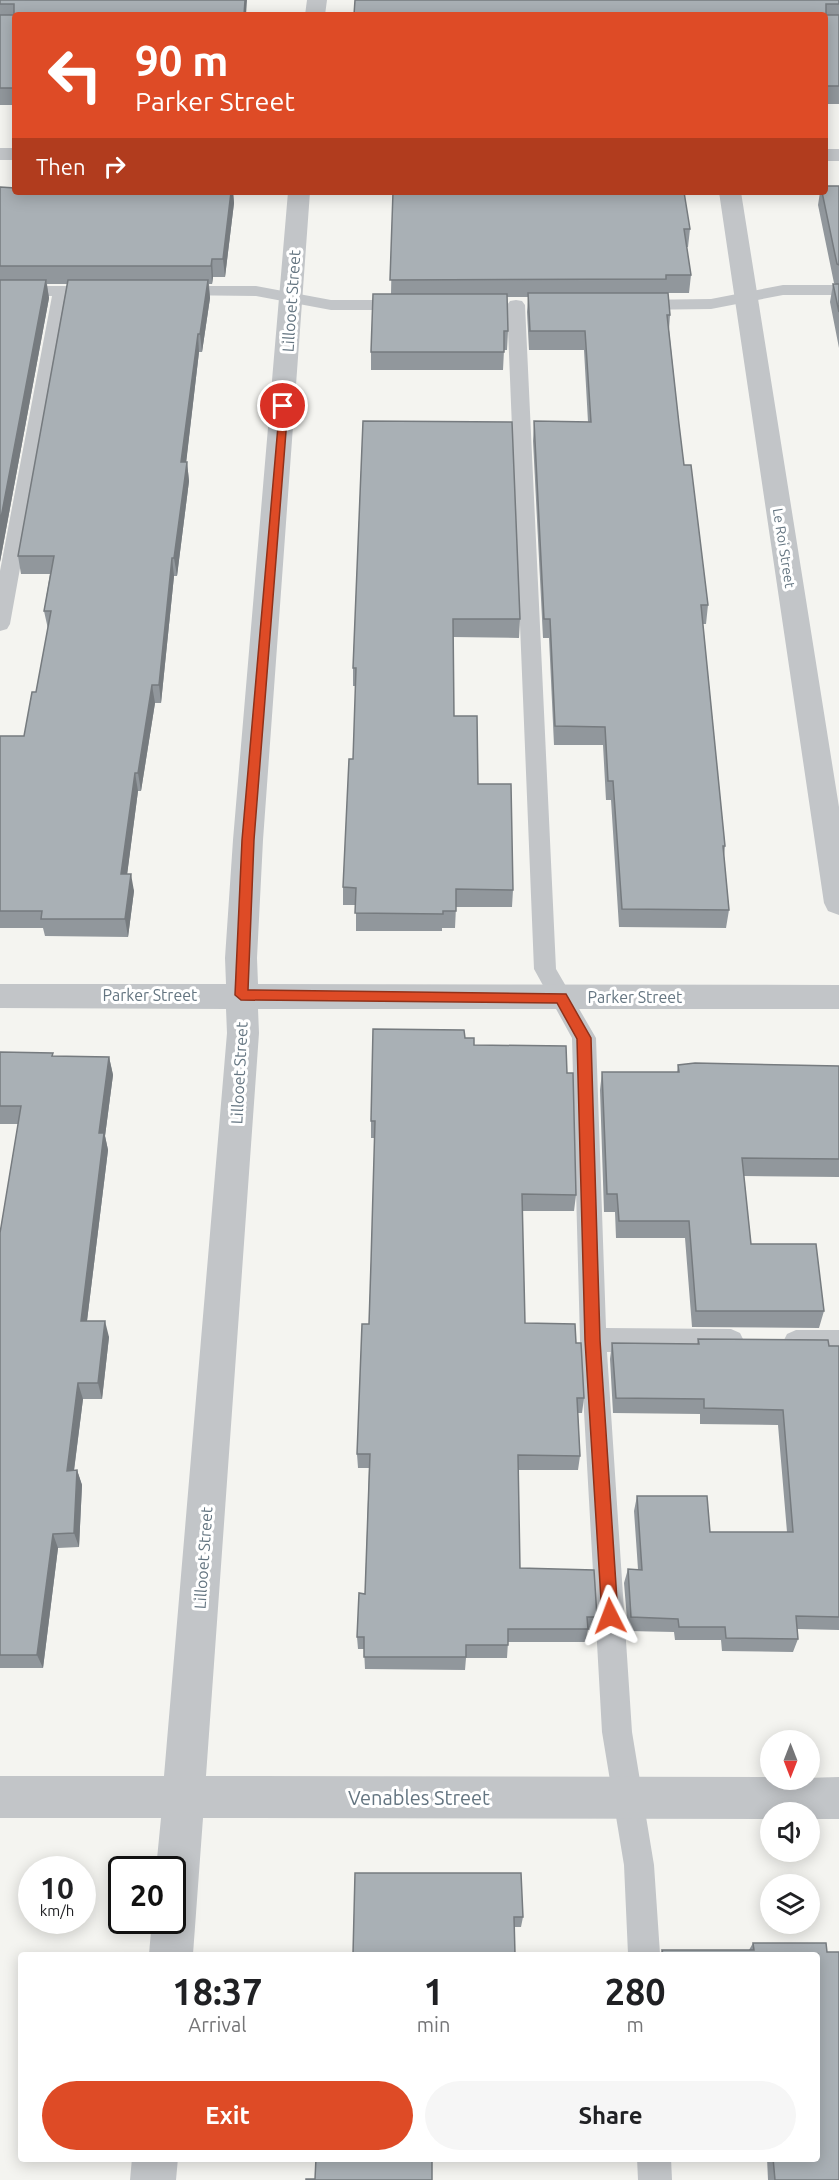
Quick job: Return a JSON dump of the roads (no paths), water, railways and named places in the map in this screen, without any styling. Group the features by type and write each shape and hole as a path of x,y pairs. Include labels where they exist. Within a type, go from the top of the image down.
{"street":[{"name":"Lillooet Street","path":"171,1952 243,1034 241,995 248,840 299,195"},
{"name":"Le Roi Street","path":"730,195 839,903"},
{"name":"Parker Street","path":"0,996 839,997"},
{"name":"Venables Street","path":"0,1797 839,1798"},
{"path":"153,2180 154,2162"}],"lane":[{"path":"620,305 711,304 783,290 839,290"},
{"path":"0,291 118,291"},
{"path":"0,624 60,291"},
{"path":"164,291 256,291 331,304 424,305"},
{"path":"516,305 544,969 584,1038 593,1340 617,1732 639,1866 644,1952"},
{"path":"593,1340 839,1342"},
{"path":"654,2162 655,2180"}]}
